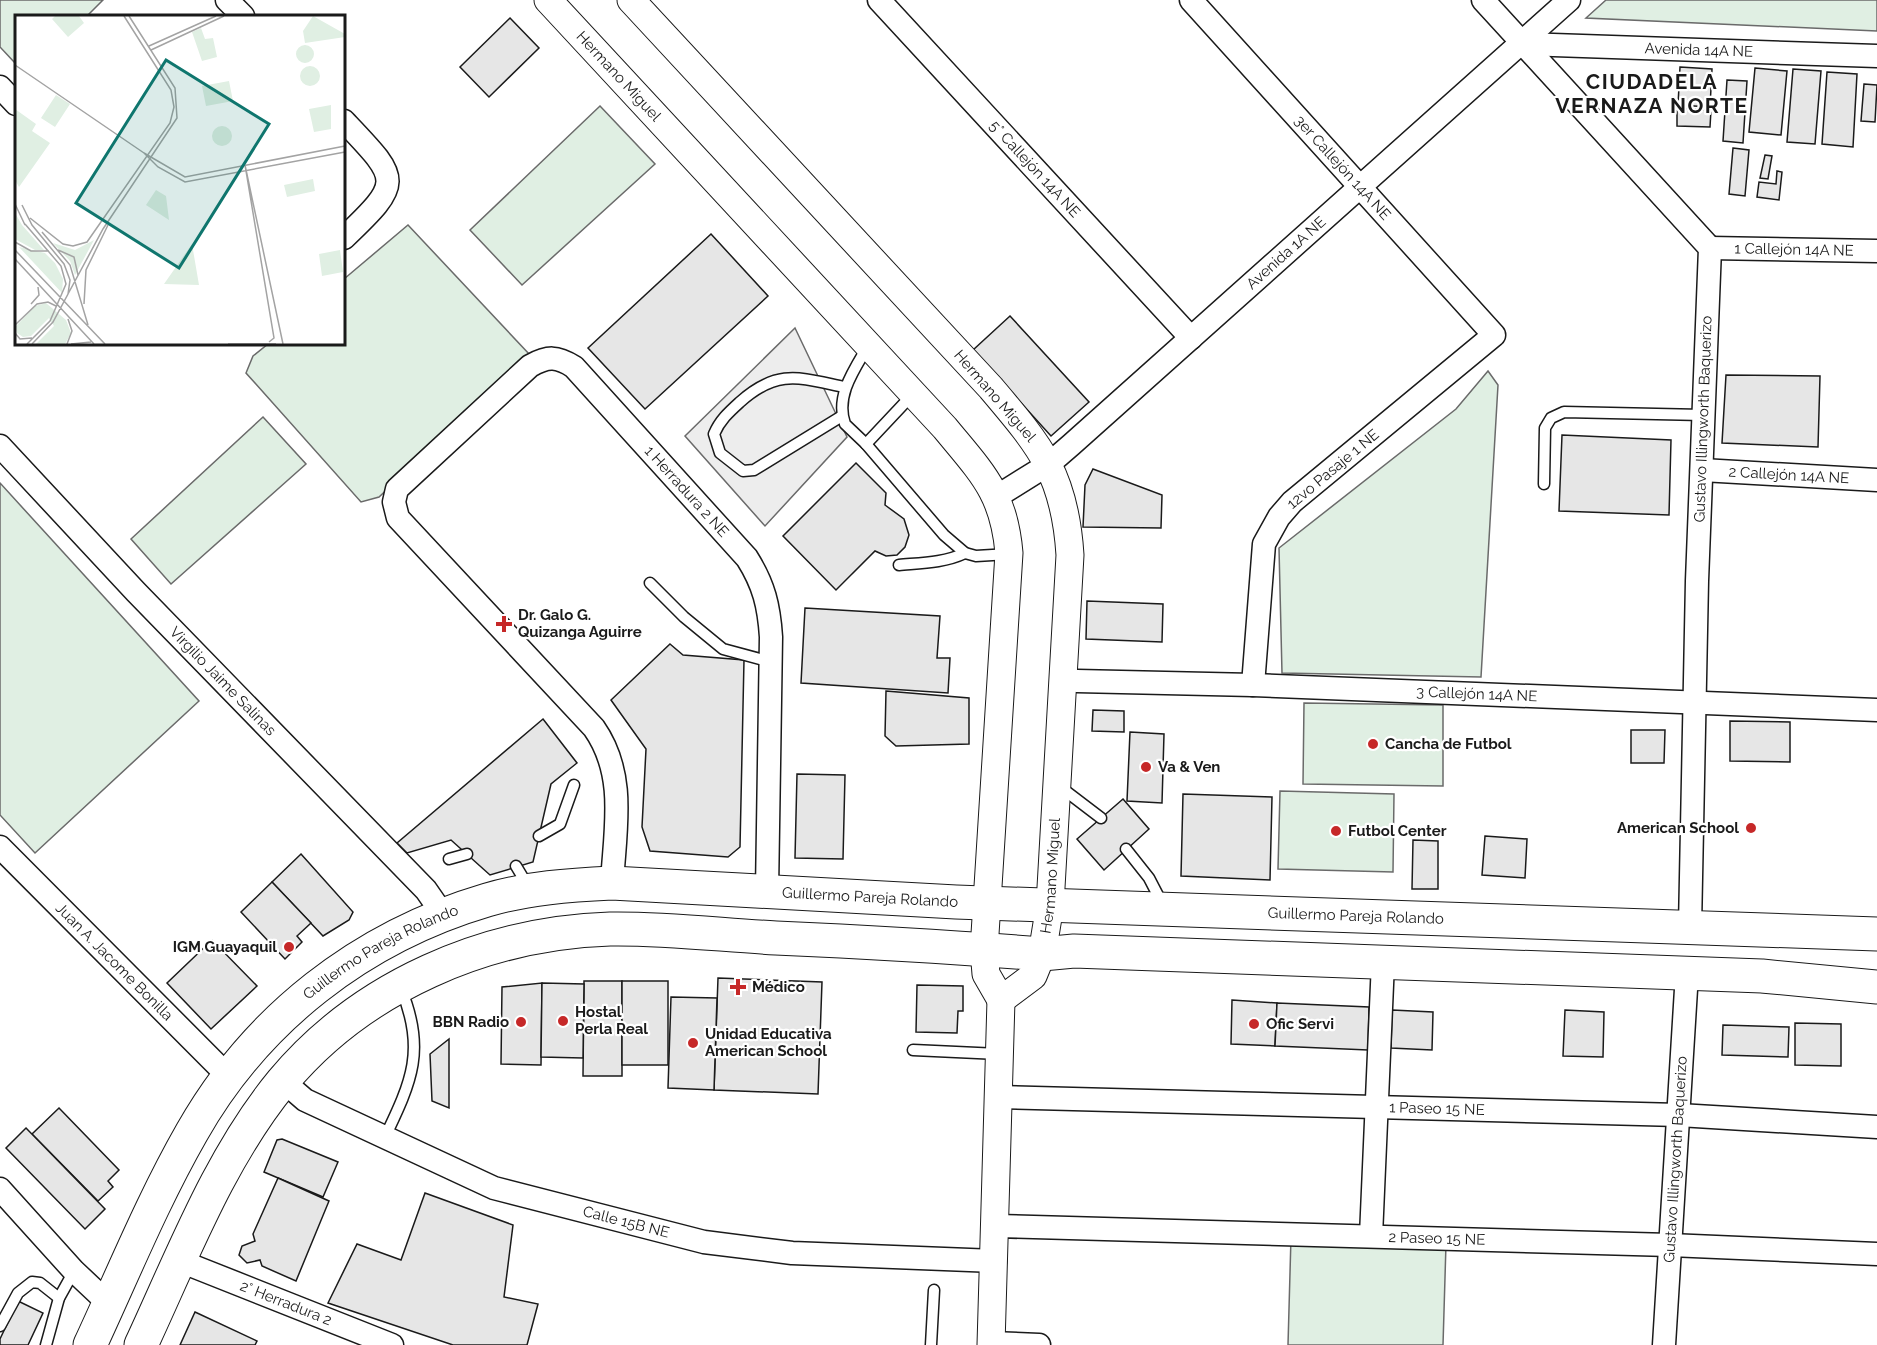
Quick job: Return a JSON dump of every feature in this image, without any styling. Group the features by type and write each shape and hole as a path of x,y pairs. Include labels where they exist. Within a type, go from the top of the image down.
{"main road":[{"name":"Guillermo Pareja Rolando","path":"90,1345 191,1133 229,1077 270,1029 318,985 356,957 402,933 487,900 524,879 1050,905 1877,934"},
{"path":"1764,930 1877,917"},
{"path":"141,1345 231,1157 283,1081 315,1047 348,1020 423,974 500,945 539,936 611,929 1042,954 1074,951 1762,976 1877,987"},
{"path":"1762,976 1877,966"}],"street":[{"path":"227,0 242,15"},
{"name":"Hermano Miguel","path":"548,0 913,394 971,459 996,497 1006,520 1009,554 984,950 986,974 1001,1000 1033,976 1042,954 1050,905 1059,786 1070,555 1066,508 1038,446 991,388 632,0"},
{"name":"5° Callejón 14A NE","path":"879,0 1191,338"},
{"name":"3er Callejón 14A NE","path":"1191,0 1494,335"},
{"path":"1483,0 1710,248"},
{"name":"Avenida 1A NE","path":"996,497 1048,464 1569,0"},
{"name":"Avenida 14A NE","path":"1521,44 1877,56"},
{"path":"0,87 15,103"},
{"path":"345,123 375,154 387,172 388,189 379,204 345,237"},
{"name":"1 Callejón 14A NE","path":"1710,248 1877,251"},
{"name":"Gustavo Illingworth Baquerizo","path":"1690,927 1694,702 1710,248"},
{"name":"12vo Pasaje 1 NE","path":"1253,684 1264,544 1279,517 1292,502 1494,335"},
{"name":"1 Herradura 2 NE","path":"612,883 617,782 606,746 594,728 398,518 394,502 397,489 530,366 546,357 560,358 574,367 747,558 762,581 769,607 771,662 767,891"},
{"name":"Virgilio Jaime Salinas","path":"0,446 136,592 426,890 444,916"},
{"name":"2 Callejón 14A NE","path":"1702,470 1877,480"},
{"name":"3 Callejón 14A NE","path":"1077,681 1253,684 1877,710"},
{"name":"Juan A. Jacome Bonilla","path":"0,847 229,1077"},
{"path":"1371,1236 1383,962"},
{"name":"Gustavo Illingworth Baquerizo","path":"1664,1345 1687,973"},
{"path":"1001,1000 991,1344 1039,1345"},
{"name":"Calle 15B NE","path":"283,1081 306,1100 494,1188 704,1242 792,1253 995,1262"},
{"name":"1 Paseo 15 NE","path":"997,1097 1679,1115 1877,1127"},
{"path":"0,1189 74,1271 109,1304"},
{"name":"2 Paseo 15 NE","path":"996,1226 1670,1245 1877,1254"},
{"name":"2° Herradura 2","path":"180,1261 392,1345"}],"lane":[{"path":"868,345 845,387 842,416 845,424 866,444 944,535 964,553 976,556 1009,554"},
{"path":"842,416 754,470 743,471 720,453 714,434 720,420 756,388 780,378 802,379 845,387"},
{"path":"866,444 913,394"},
{"path":"1544,484 1545,428 1557,414 1564,412 1703,415"},
{"path":"899,565 953,559 964,553"},
{"path":"650,583 684,617 723,649 771,662"},
{"path":"539,836 560,824 574,785"},
{"path":"1059,786 1101,818"},
{"path":"1126,849 1149,878 1164,908"},
{"path":"449,859 467,854"},
{"path":"385,1137 412,1068 416,1038 413,1017 400,986"},
{"path":"913,1050 999,1054"},
{"path":"46,1345 59,1298 74,1271"},
{"path":"0,1326 18,1293 32,1282 40,1283 59,1298"},
{"path":"932,1345 934,1290"}],"green space":[{"path":"0,0 103,0 88,15 15,15 15,63 0,47"},
{"path":"1606,0 1877,0 1877,31 1586,18"},
{"path":"600,106 655,164 522,285 470,230"},
{"path":"408,225 530,355 379,497 361,502 246,373 253,356 267,345 345,345 345,278"},
{"path":"1488,371 1498,385 1481,677 1282,673 1279,548 1456,409"},
{"path":"263,417 306,464 171,584 131,539"},
{"path":"0,483 199,701 35,853 0,815"},
{"name":"Cancha de Futbol","path":"1304,703 1443,705 1443,786 1303,784"},
{"name":"Futbol Center","path":"1280,791 1394,794 1393,872 1278,869"},
{"path":"1291,1237 1446,1244 1443,1345 1288,1345"}],"shaded area":[{"path":"795,328 847,437 765,526 685,436"}],"building":[{"path":"510,18 539,48 489,97 460,67"},
{"path":"1680,67 1712,69 1710,107 1678,105"},
{"path":"1755,68 1787,71 1781,135 1749,132"},
{"path":"1793,69 1821,71 1815,144 1787,142"},
{"path":"1827,72 1857,74 1853,147 1822,144"},
{"path":"1727,80 1747,81 1743,143 1723,141"},
{"path":"1864,84 1877,85 1875,122 1861,121"},
{"path":"1677,108 1711,110 1710,127 1677,126"},
{"path":"1733,148 1749,150 1745,196 1729,194"},
{"path":"1765,155 1772,156 1768,179 1760,178"},
{"path":"1777,171 1782,172 1779,200 1757,197 1759,182 1776,184"},
{"path":"711,234 768,296 645,409 588,348"},
{"path":"1010,316 1089,402 1051,436 973,350"},
{"path":"1726,375 1820,376 1818,447 1722,443"},
{"path":"1562,435 1671,440 1669,515 1559,511"},
{"path":"856,463 886,493 885,505 904,519 909,535 905,547 897,555 886,556 875,551 836,590 783,536"},
{"path":"1093,469 1162,495 1161,528 1083,527 1085,485"},
{"path":"1087,601 1163,604 1162,642 1086,639"},
{"path":"805,608 940,616 937,658 950,658 948,693 801,683"},
{"path":"670,644 683,655 744,660 740,847 728,857 650,851 642,827 646,749 611,700"},
{"path":"886,691 969,698 969,744 896,746 885,736"},
{"path":"1093,710 1124,711 1124,732 1092,731"},
{"path":"543,719 577,763 551,784 533,862 490,875 451,840 407,853 397,843"},
{"path":"1730,721 1790,722 1790,762 1730,761"},
{"path":"1631,730 1665,730 1664,763 1631,763"},
{"name":"Va & Ven","path":"1130,732 1164,734 1162,803 1127,801"},
{"path":"797,774 845,775 843,859 795,858"},
{"path":"1183,794 1272,797 1270,880 1181,876"},
{"path":"1123,799 1149,829 1104,870 1077,839"},
{"path":"1485,836 1527,839 1525,878 1482,875"},
{"path":"1413,840 1438,841 1438,889 1412,889"},
{"path":"301,854 353,912 349,920 323,936 272,882"},
{"path":"272,882 311,923 297,936 302,942 285,959 241,912"},
{"path":"212,940 257,986 211,1029 167,983"},
{"path":"718,978 822,982 818,1094 714,1090"},
{"path":"584,981 622,981 622,1076 583,1076"},
{"path":"622,981 668,981 668,1065 622,1065"},
{"name":"BBN Radio","path":"542,983 541,1065 501,1064 502,987"},
{"name":"Hostal Perla Real","path":"542,983 584,984 583,1058 541,1057"},
{"path":"917,985 963,986 963,1011 958,1011 957,1033 916,1032"},
{"name":"Unidad Educativa American School","path":"671,997 717,998 714,1090 668,1088"},
{"name":"Ofic Servi","path":"1232,1000 1277,1003 1275,1046 1231,1044"},
{"path":"1277,1003 1369,1007 1368,1050 1275,1046"},
{"path":"1392,1010 1433,1012 1432,1050 1391,1048"},
{"path":"1565,1010 1604,1012 1603,1057 1563,1056"},
{"path":"1795,1023 1841,1024 1841,1066 1795,1065"},
{"path":"1723,1025 1789,1027 1788,1057 1722,1055"},
{"path":"449,1039 449,1108 432,1101 430,1054"},
{"path":"59,1108 119,1170 108,1181 113,1187 98,1201 32,1134"},
{"path":"26,1128 105,1209 85,1229 6,1148"},
{"path":"282,1139 338,1162 323,1197 264,1172 277,1140"},
{"path":"278,1178 329,1201 296,1281 262,1266 260,1260 247,1263 239,1255 242,1246 255,1241 253,1234"},
{"path":"425,1193 513,1225 504,1297 538,1304 527,1345 453,1345 328,1303 357,1244 401,1260"},
{"path":"18,1301 43,1313 28,1345 0,1345 0,1339"},
{"path":"195,1312 257,1341 255,1345 180,1345"}],"place":[{"name":"Dr. Galo G. Quizanga Aguirre","path":"504,624"},
{"name":"Cancha de Futbol","path":"1373,744"},
{"name":"Va & Ven","path":"1146,767"},
{"name":"American School","path":"1751,828"},
{"name":"Futbol Center","path":"1336,831"},
{"name":"IGM Guayaquil","path":"289,947"},
{"name":"Médico","path":"738,987"},
{"name":"Hostal Perla Real","path":"563,1021"},
{"name":"BBN Radio","path":"521,1022"},
{"name":"Ofic Servi","path":"1254,1024"},
{"name":"Unidad Educativa American School","path":"693,1043"}],"district":[{"name":"CIUDADELA VERNAZA NORTE","path":"1652,94"}]}
